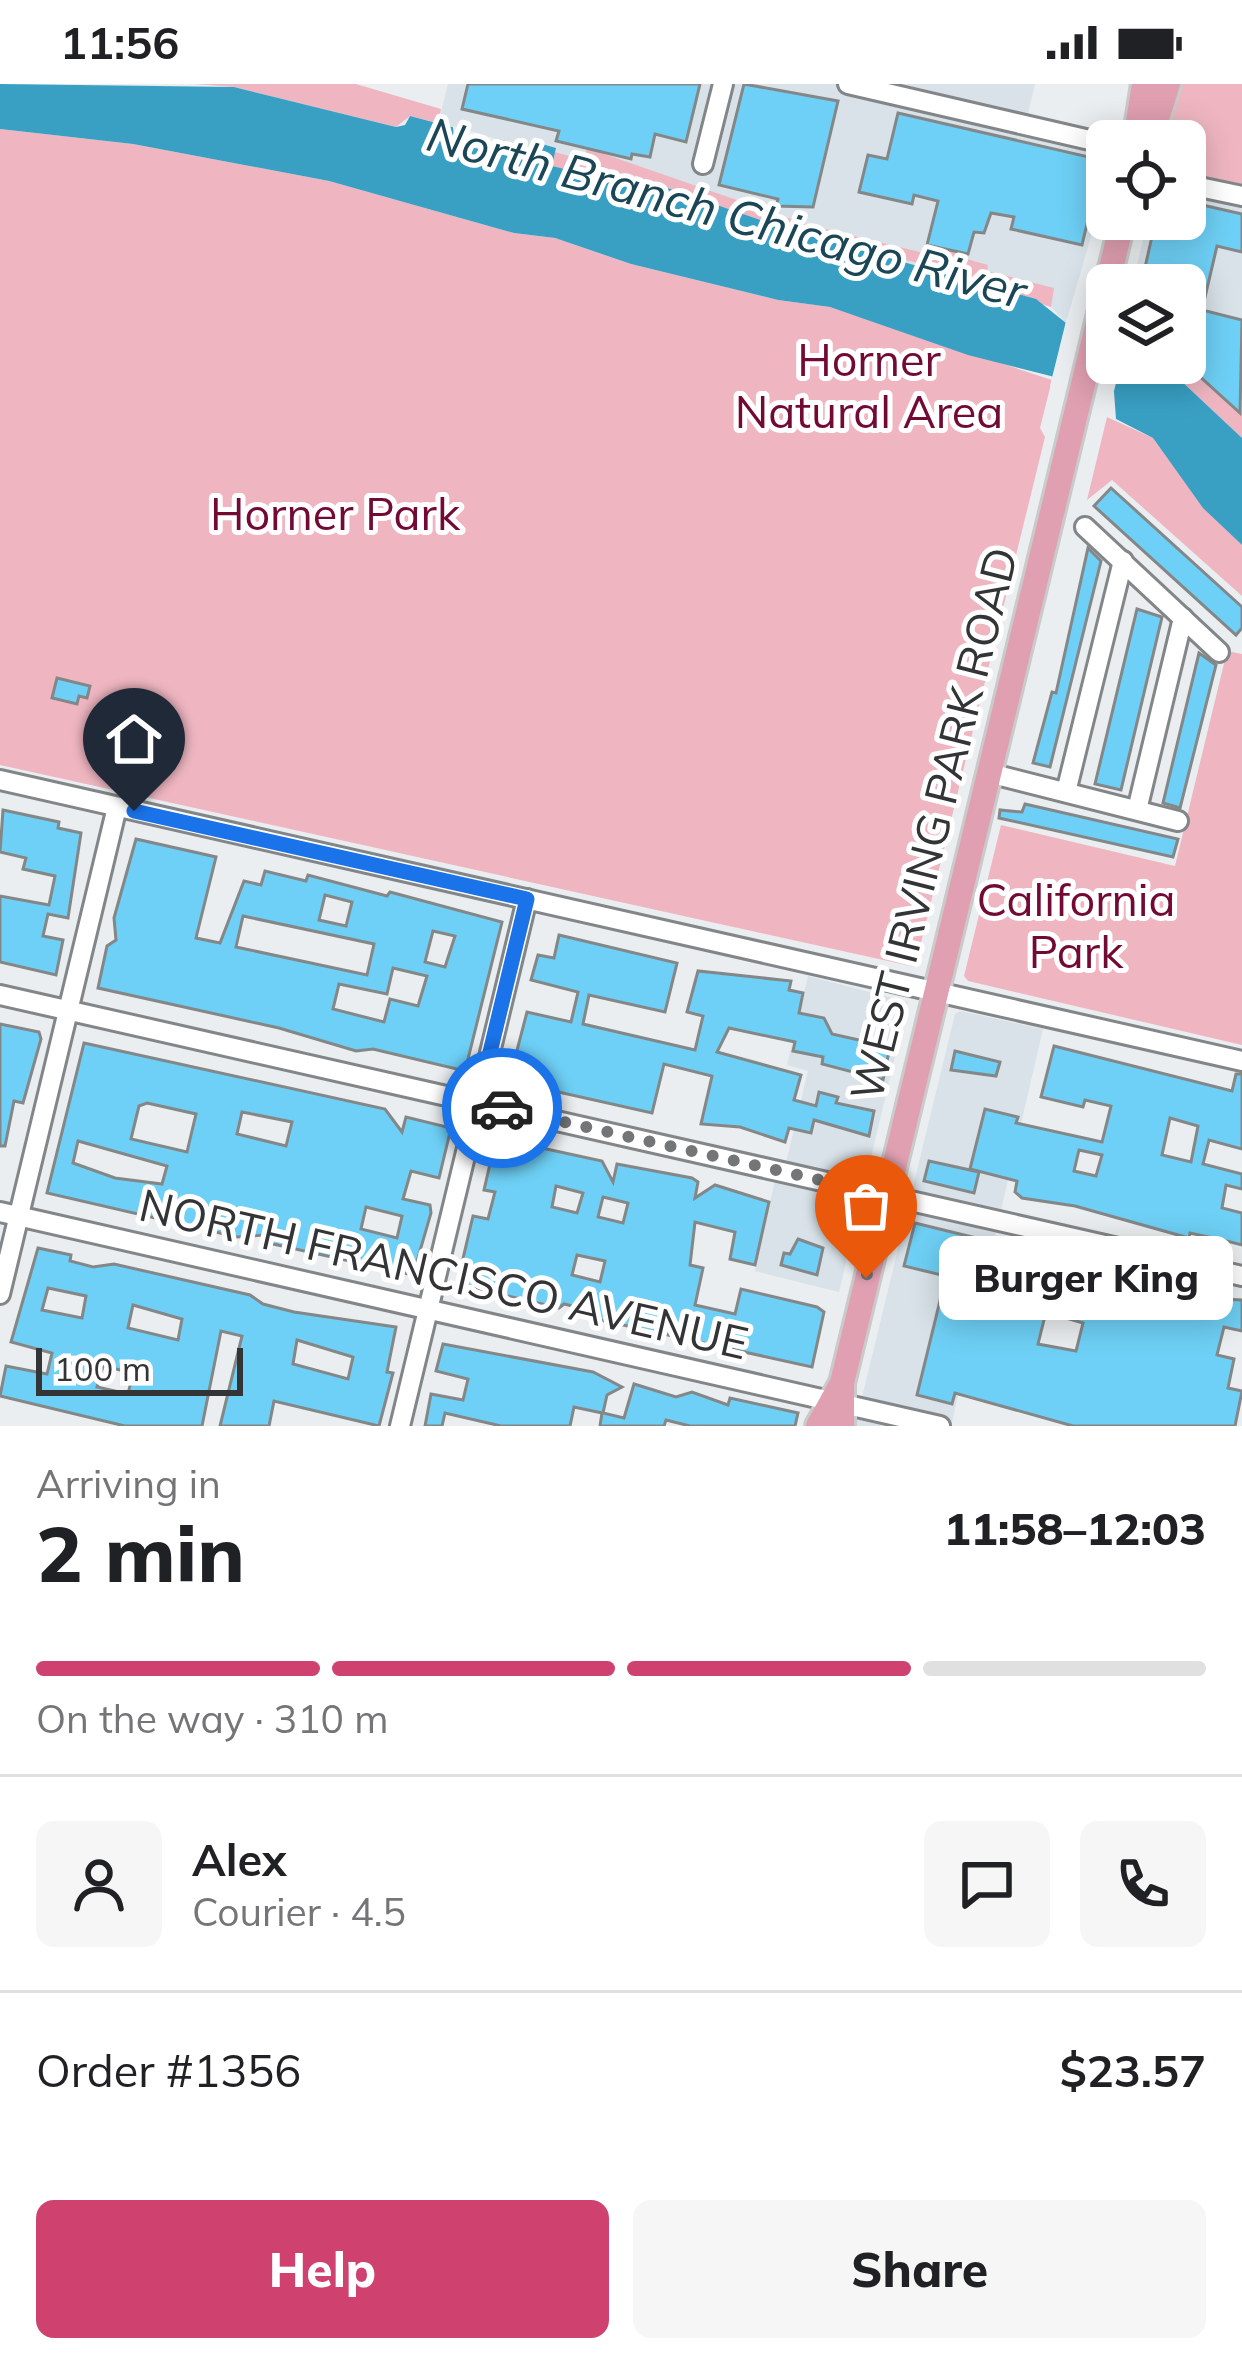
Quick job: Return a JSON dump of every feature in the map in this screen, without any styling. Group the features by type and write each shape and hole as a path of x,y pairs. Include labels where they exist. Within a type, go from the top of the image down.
{"main road":[{"path":"1138,120 1144,84"},
{"path":"1157,120 1168,84"},
{"name":"WEST IRVING PARK ROAD","path":"818,1426 839,1403 1086,372"}],"street":[{"path":"703,164 723,84"},
{"path":"848,84 1086,139"},
{"path":"1206,188 1242,196"},
{"path":"1085,527 1219,652"},
{"path":"1066,792 1124,561"},
{"path":"1136,810 1183,618"},
{"path":"989,773 1178,821"},
{"path":"0,780 1242,1061"},
{"path":"0,1294 9,1214 68,1010 117,807"},
{"path":"400,1426 527,899"},
{"path":"0,995 1242,1276"},
{"name":"NORTH FRANCISCO AVENUE","path":"9,1214 940,1426"}],"shaded area":[{"path":"448,84 1035,84 1023,135 1086,149 1086,240 1090,240 1066,323 1051,307 551,166 555,148 542,144 540,151 438,123"},
{"path":"1206,199 1242,207 1242,438 1184,384 1206,384 1206,264 1137,264 1143,240 1206,240"},
{"path":"808,976 908,1002 839,1292 755,1271 777,1171 784,1171 808,1071 787,1065"},
{"path":"960,1011 1043,1029 951,1426 855,1426 955,1014"}],"green space":[{"path":"194,84 356,84 441,109 438,123 410,116 396,127 234,87"},
{"path":"1180,84 1242,84 1242,188 1206,180 1206,120 1172,120"},
{"name":"Horner Park","path":"0,129 133,144 329,181 514,233 555,238 631,264 778,300 830,307 1052,380 1040,428 1045,437 915,967 0,765"},
{"path":"587,148 809,225 924,253 927,245 963,253 963,258 988,265 987,271 1054,288 1051,307 922,264 792,231 627,174 585,174 551,166 555,152 583,160"},
{"path":"1206,380 1242,410 1242,438 1184,384 1206,384"},
{"path":"1107,417 1153,438 1203,507 1242,545 1242,596 1112,480 1087,500"},
{"name":"California Park","path":"1227,651 1242,654 1242,1045 968,981 964,976 1001,825 1175,866"}],"water":[{"name":"North Branch Chicago River","path":"0,84 234,87 396,127 405,125 410,116 539,150 542,144 556,148 552,166 585,174 627,174 792,231 1036,299 1066,323 1064,332 1086,348 1086,384 1184,384 1242,438 1242,545 1203,508 1153,438 1116,419 1114,392 968,355 830,307 778,300 631,264 555,238 514,233 329,181 133,144 0,129"}],"pier":[{"path":"453,126 540,151 537,163 454,143"},
{"path":"1067,317 1070,328 1086,332 1086,384 1116,384 1108,415 1106,396 1050,386"}],"building":[{"path":"468,84 700,84 686,142 655,134 650,157 632,154 631,159 556,141 559,131 462,109"},
{"path":"744,84 838,101 813,207 776,206 778,199 719,185"},
{"path":"898,113 1086,156 1082,245 1011,229 1014,217 991,213 984,233 974,232 968,254 927,245 938,201 914,195 912,204 859,192 868,155 887,159"},
{"path":"1206,206 1242,214 1242,252 1217,246 1206,293 1206,264 1146,264 1151,240 1206,240"},
{"path":"1206,311 1242,320 1240,413 1206,382"},
{"path":"1111,488 1242,607 1242,628 1236,635 1094,506"},
{"path":"1088,548 1101,561 1050,767 1033,763 1052,692 1056,693"},
{"path":"1137,609 1162,617 1121,790 1095,784"},
{"path":"1199,653 1216,665 1180,808 1163,803"},
{"path":"57,678 90,686 87,698 79,696 77,704 52,698"},
{"path":"1025,804 1178,839 1173,857 999,818 1000,810 1022,812"},
{"path":"3,810 59,822 58,828 81,833 68,918 48,914 43,936 63,940 56,975 0,962 0,896 49,905 55,876 23,869 26,858 0,852"},
{"path":"136,839 216,857 196,938 220,943 244,881 261,885 265,871 306,881 308,875 387,896 390,892 502,922 465,1071 373,1049 356,1051 279,1028 98,988 107,946 116,940 114,918","holes":["325,895 352,902 346,926 319,920","243,916 374,944 367,975 236,947","433,931 455,936 445,967 425,962","393,968 427,976 418,1006 390,999 384,1022 333,1009 339,984 387,994"]},
{"path":"559,935 677,963 665,1012 589,995 583,1024 695,1050 703,1016 687,1012 698,971 791,981 789,990 803,993 799,1013 824,1018 832,1034 890,1047 883,1080 822,1064 823,1057 793,1051 795,1042 729,1028 717,1052 801,1075 794,1100 816,1106 819,1092 838,1097 836,1103 874,1111 869,1136 814,1120 811,1133 789,1128 785,1142 740,1127 701,1124 712,1076 664,1064 652,1113 509,1081 527,1012 571,1022 578,992 531,980 538,955 554,958"},
{"path":"0,1024 39,1032 41,1039 23,1103 14,1101 5,1146 0,1146"},
{"path":"84,1043 385,1109 402,1132 406,1117 451,1128 439,1178 411,1171 403,1199 430,1205 413,1275 268,1243 264,1235 237,1237 47,1193","holes":["147,1103 196,1114 187,1152 131,1139 139,1106","242,1112 292,1122 286,1146 237,1134","78,1141 167,1166 162,1184 115,1178 73,1163","366,1207 402,1216 397,1238 361,1229"]},
{"path":"1054,1046 1232,1091 1236,1074 1242,1074 1242,1149 1209,1140 1203,1164 1242,1174 1242,1189 1226,1185 1222,1208 1242,1213 1242,1245 1216,1244 1217,1239 1190,1233 1189,1238 1075,1206 1022,1198 1015,1192 1017,1181 970,1169 985,1109 1018,1117 1016,1123 1102,1142 1111,1106 1085,1100 1083,1107 1041,1097","holes":["1170,1118 1198,1126 1191,1162 1162,1155","1079,1150 1102,1155 1096,1176 1074,1171"]},
{"path":"955,1051 1000,1062 996,1076 951,1070"},
{"path":"496,1138 602,1161 613,1182 617,1164 692,1178 698,1182 695,1198 715,1185 769,1202 755,1265 730,1259 735,1232 695,1222 690,1265 703,1268 695,1305 735,1314 741,1289 817,1307 824,1312 812,1367 591,1318 593,1311 564,1304 559,1308 457,1284 473,1216 488,1219 495,1192 484,1190","holes":["556,1186 583,1193 577,1213 552,1207","603,1197 628,1203 623,1223 598,1217","577,1255 605,1261 600,1282 572,1275"]},
{"path":"929,1161 979,1172 974,1193 924,1181"},
{"path":"915,1223 991,1243 990,1249 1099,1269 1139,1283 1141,1277 1205,1298 1242,1300 1242,1331 1224,1327 1217,1355 1234,1359 1228,1388 1242,1391 1235,1426 1073,1426 955,1393 952,1404 917,1395 946,1276 904,1266","holes":["1046,1312 1083,1323 1076,1351 1038,1344"]},
{"path":"798,1239 823,1248 817,1275 781,1265 784,1253 790,1254"},
{"path":"38,1248 71,1255 70,1261 93,1267 114,1264 250,1295 263,1304 294,1312 396,1327 387,1372 393,1373 379,1426 274,1401 269,1426 220,1426 242,1336 221,1331 202,1426 125,1426 0,1396 6,1366 47,1374 52,1353 11,1342","holes":["48,1288 86,1296 82,1318 42,1310","133,1305 182,1319 178,1340 128,1328","297,1340 353,1357 348,1379 293,1364","103,1366 133,1373 128,1394 97,1387"]},
{"path":"443,1344 593,1372 622,1387 607,1395 603,1413 624,1418 634,1384 676,1397 692,1392 728,1405 730,1398 798,1413 795,1426 690,1426 666,1420 664,1426 600,1426 602,1413 574,1407 570,1426 501,1426 445,1413 442,1426 425,1426 431,1394 463,1400 468,1379 436,1371"}],"way so far":[{"path":"502,1108 886,1195 866,1278"}],"place":[{"name":"Burger King","path":"866,1278"}],"route":[{"path":"134,811 527,899 478,1102 502,1108"}],"park label":[{"name":"Horner Natural Area","path":"869,385"}]}
